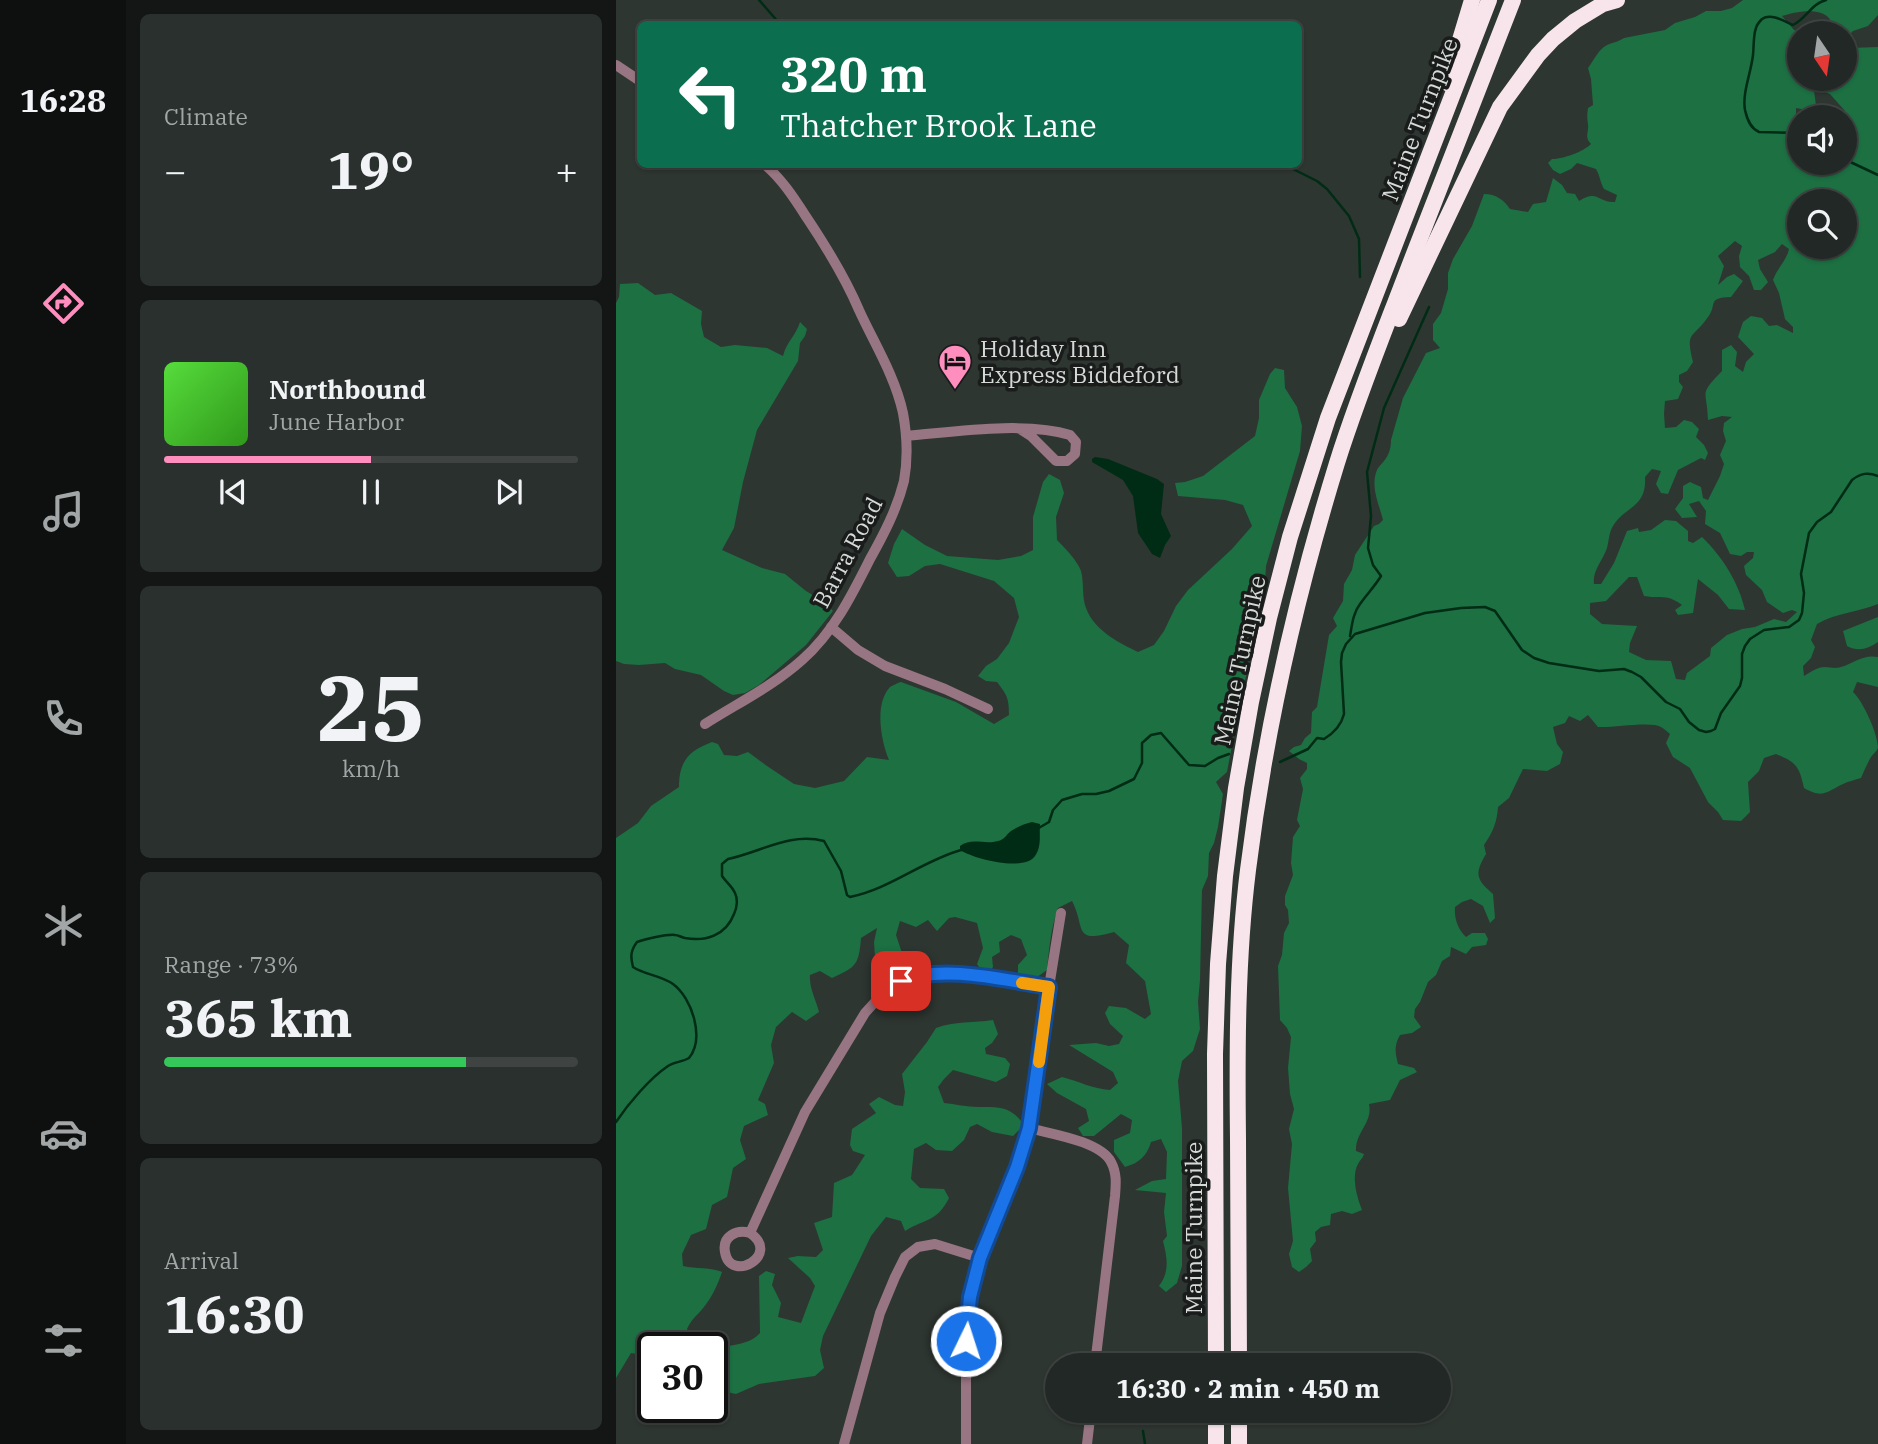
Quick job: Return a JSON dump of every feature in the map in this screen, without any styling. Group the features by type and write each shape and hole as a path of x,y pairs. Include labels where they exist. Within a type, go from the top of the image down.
{"highway":[{"path":"1443,120 1442,97 1472,0"},
{"name":"Maine Turnpike","path":"1216,1353 1215,1054 1218,964 1236,788 1251,702 1290,537 1328,418 1489,0"},
{"name":"Maine Turnpike","path":"1239,1353 1237,1049 1240,960 1248,872 1264,766 1293,622 1338,459 1381,340 1513,0"},
{"path":"1381,340 1395,327 1500,107 1553,39 1575,21 1603,4 1617,0"},
{"path":"1216,1423 1216,1444"},
{"path":"1239,1444 1240,1423"}],"street":[{"path":"616,65 637,79"},
{"name":"Barra Road","path":"705,724 782,676 811,652 831,627 866,568 893,514 906,467 903,414 893,382 841,271 791,193 768,168"},
{"path":"906,436 998,429 1020,429 1035,429 1065,434 1077,446 1074,456 1065,462 1057,461 1020,429"},
{"path":"1052,458 1048,444 1052,438 1065,434"},
{"path":"831,627 858,650 885,666 988,709"},
{"path":"966,1444 967,1321 970,1297 980,1258 1020,1160 1029,1128 1061,913"},
{"path":"750,1233 805,1112 864,1013 884,992 907,978 935,973 962,974 1049,987"},
{"path":"1029,1128 1093,1147 1106,1155 1115,1170 1115,1196 1096,1353"},
{"path":"845,1444 880,1312 902,1262 913,1250 935,1244 980,1258"},
{"path":"1087,1444 1089,1423"}],"green space":[{"path":"1743,0 1878,0 1878,15 1868,26 1857,30 1857,21 1830,21 1818,12 1805,11 1782,16 1787,22 1787,91 1814,91 1816,105 1787,105 1787,175 1857,175 1857,105 1840,105 1823,91 1857,91 1857,48 1878,47 1878,604 1817,624 1811,640 1815,647 1811,658 1803,666 1804,676 1820,668 1839,668 1863,658 1878,657 1878,687 1857,682 1853,692 1869,718 1878,748 1861,778 1820,794 1804,788 1796,766 1789,760 1776,754 1764,758 1759,771 1748,782 1750,812 1741,821 1723,820 1708,802 1690,768 1673,757 1666,743 1670,734 1661,727 1598,727 1588,715 1580,721 1569,716 1565,723 1553,727 1557,744 1563,752 1560,764 1547,771 1523,769 1509,798 1498,807 1494,827 1484,845 1486,854 1479,876 1493,894 1495,918 1490,923 1483,906 1471,899 1455,907 1456,920 1463,934 1466,937 1472,933 1485,933 1488,939 1486,945 1472,947 1466,954 1451,947 1450,956 1442,961 1436,975 1428,982 1415,1009 1414,1017 1421,1027 1412,1033 1400,1035 1396,1046 1398,1064 1414,1068 1417,1072 1400,1080 1390,1100 1369,1104 1369,1117 1356,1144 1356,1151 1364,1154 1355,1175 1362,1210 1352,1214 1342,1211 1331,1214 1330,1225 1315,1232 1316,1241 1310,1249 1312,1261 1299,1272 1292,1267 1289,1254 1293,1241 1288,1188 1292,1144 1289,1129 1294,1109 1288,1068 1291,1037 1280,1020 1278,966 1284,933 1289,923 1285,896 1293,875 1293,837 1300,826 1297,820 1303,789 1300,778 1307,769 1307,763 1289,751 1301,745 1311,733 1312,712 1317,707 1329,635 1337,626 1333,618 1343,601 1344,584 1352,570 1355,555 1374,526 1383,520 1375,489 1377,470 1386,459 1403,398 1426,353 1440,348 1433,340 1433,324 1441,313 1453,259 1472,226 1484,194 1499,198 1510,209 1528,212 1533,204 1546,202 1553,178 1567,193 1575,194 1579,201 1594,196 1615,202 1617,195 1604,189 1596,169 1577,163 1560,174 1548,163 1591,144 1587,137 1588,108 1593,105 1588,68 1607,45 1624,38 1665,30 1675,23 1706,11 1732,8","holes":["1787,189 1857,189 1857,259 1787,259 1787,255 1773,280 1785,319 1793,327 1793,333 1777,325 1769,326 1762,318 1751,316 1743,322 1738,337 1754,354 1746,362 1743,372 1735,366 1737,352 1731,345 1722,350 1722,371 1707,389 1706,397 1708,420 1722,416 1732,417 1724,423 1726,441 1720,455 1724,464 1708,500 1703,498 1701,487 1690,482 1683,486 1683,498 1675,509 1682,518 1697,517 1689,504 1699,501 1706,511 1705,524 1720,533 1730,554 1741,556 1754,552 1753,558 1744,566 1746,575 1762,590 1767,602 1783,613 1792,610 1797,612 1786,622 1774,619 1727,635 1711,648 1710,656 1687,673 1685,680 1676,679 1671,661 1646,660 1629,652 1637,626 1602,624 1590,614 1590,603 1606,601 1629,577 1637,577 1644,596 1676,601 1682,605 1675,610 1678,615 1693,613 1698,579 1718,595 1729,609 1745,610 1729,570 1716,553 1702,537 1693,543 1688,541 1688,531 1676,521 1665,520 1651,530 1639,532 1638,528 1627,531 1614,563 1601,584 1594,584 1596,570 1607,548 1612,528 1618,519 1639,501 1643,495 1645,477 1652,469 1661,471 1656,484 1661,493 1668,494 1678,470 1701,458 1705,460 1708,453 1696,437 1699,429 1692,422 1684,420 1676,427 1665,428 1665,401 1678,399 1683,387 1679,382 1679,375 1687,371 1693,362 1690,340 1708,317 1715,300 1731,297 1743,281 1734,274 1718,285 1724,266 1718,256 1735,241 1742,246 1740,267 1749,276 1754,290 1761,290 1768,282 1758,260 1775,252 1782,244 1787,248"]},
{"path":"638,283 655,295 671,293 702,311 704,337 721,347 735,345 767,348 783,356 800,322 807,329 800,343 798,361 757,430 734,528 722,550 762,568 785,574 833,611 806,645 759,685 745,693 733,695 701,675 675,669 665,663 639,665 616,661 616,303 620,284"},
{"path":"1275,368 1284,370 1285,388 1297,407 1302,426 1300,451 1266,566 1264,600 1227,772 1216,782 1223,794 1218,827 1209,853 1208,876 1202,890 1198,1002 1200,1029 1193,1051 1182,1061 1178,1081 1182,1128 1182,1266 1177,1283 1166,1292 1159,1286 1167,1264 1163,1241 1167,1236 1164,1212 1166,1193 1135,1190 1152,1181 1166,1179 1167,1152 1161,1139 1151,1142 1142,1158 1125,1167 1114,1152 1114,1140 1130,1133 1132,1120 1121,1114 1094,1136 1083,1136 1078,1128 1089,1121 1086,1109 1057,1093 1047,1084 1062,1077 1110,1090 1118,1083 1113,1072 1069,1045 1119,1044 1123,1036 1110,1024 1105,1013 1109,1006 1126,1008 1145,1019 1151,1014 1145,981 1126,963 1129,945 1114,932 1086,935 1082,931 1072,901 1058,908 1047,970 1033,980 1018,977 1018,965 1027,955 1021,939 1011,935 999,942 1000,952 992,957 993,967 987,975 977,964 983,948 977,923 949,918 937,931 928,920 916,927 900,921 896,935 902,953 891,961 875,957 877,928 861,938 857,960 851,968 832,978 820,971 810,975 819,1012 806,1021 792,1012 776,1027 771,1045 774,1063 758,1100 765,1104 768,1115 744,1126 740,1140 746,1159 733,1168 727,1197 712,1205 706,1229 691,1235 682,1254 683,1266 722,1272 717,1286 687,1329 688,1332 637,1332 637,1354 631,1353 616,1378 616,838 638,823 651,806 679,787 686,758 712,742 718,744 724,755 737,756 748,752 794,784 815,788 844,781 867,757 889,760 880,723 882,703 890,687 900,682 956,702 994,724 1009,715 1007,697 997,682 986,681 978,676 986,666 997,659 1009,643 1019,617 1014,598 994,581 940,564 925,566 909,576 897,577 888,563 902,529 947,556 998,560 1021,556 1033,550 1033,517 1043,482 1049,474 1060,480 1064,493 1056,517 1057,540 1074,558 1081,571 1088,614 1106,634 1138,652 1154,645 1188,590 1232,549 1252,526 1243,505 1225,500 1178,496 1175,483 1203,476 1255,436 1259,400"},
{"path":"1878,617 1878,642 1863,649 1847,646 1843,631"},
{"path":"993,1020 998,1034 985,1048 986,1054 1005,1058 1010,1064 1007,1076 996,1082 953,1070 938,1087 944,1103 1004,1109 1014,1114 1024,1125 1013,1136 992,1132 977,1124 970,1127 964,1140 952,1151 936,1150 926,1143 914,1149 911,1179 920,1188 944,1189 949,1198 935,1216 905,1231 901,1221 886,1217 871,1236 823,1336 820,1350 824,1368 815,1376 759,1384 736,1394 728,1392 728,1346 744,1342 760,1333 759,1276 766,1271 775,1274 772,1285 781,1303 778,1317 801,1323 815,1286 788,1258 816,1257 823,1250 814,1223 832,1217 834,1183 852,1175 865,1155 853,1151 850,1145 852,1129 876,1113 869,1104 879,1097 903,1106 905,1092 902,1074 936,1028"}],"shaded area":[{"path":"1095,457 1108,459 1164,484 1161,514 1171,536 1160,558 1152,554 1138,533 1133,496 1123,480 1092,462"},
{"path":"1032,822 1040,824 1040,840 1035,856 1029,861 1010,864 976,857 960,850 960,846 969,842 1000,840 1013,830"}],"waterway":[{"path":"759,0 777,21"},
{"path":"1787,133 1759,132 1748,120 1745,97 1755,31 1758,23 1766,17 1778,18 1793,25 1826,0"},
{"path":"1857,165 1878,175"},
{"path":"1291,168 1327,189 1349,216 1359,239 1360,277"},
{"path":"1350,636 1358,608 1381,576 1373,565 1368,548 1371,516 1367,472 1384,408 1429,307"},
{"path":"1280,762 1308,749 1317,738 1324,739 1339,726 1344,714 1342,653 1355,634 1425,613 1461,608 1485,607 1495,611 1522,650 1534,658 1599,671 1624,669 1632,672 1641,677 1666,702 1680,709 1699,730 1711,731 1715,729 1721,713 1740,686 1742,654 1750,639 1764,630 1789,627 1799,620 1804,593 1801,574 1809,533 1817,522 1831,512 1852,480 1865,474 1878,476"},
{"path":"1037,829 1049,822 1053,810 1062,800 1082,794 1109,791 1134,779 1142,763 1142,743 1151,735 1161,733 1189,765 1205,766 1229,754"},
{"path":"616,1122 654,1077 670,1065 689,1058 696,1040 691,1008 680,990 668,981 633,967 633,948 637,942 650,938 676,935 700,939 721,932 730,921 737,904 734,891 722,876 722,864 728,859 787,841 824,841 841,871 847,895 850,897 879,888 961,850"},
{"path":"1143,1431 1145,1444"}],"slow traffic":[{"path":"1022,983 1049,987 1039,1062"}],"place":[{"name":"Holiday Inn Express Biddeford","path":"955,391"}],"route":[{"path":"901,981 921,974 942,972 1049,987 1029,1128 1017,1167 980,1258 970,1297 966,1341"}]}
